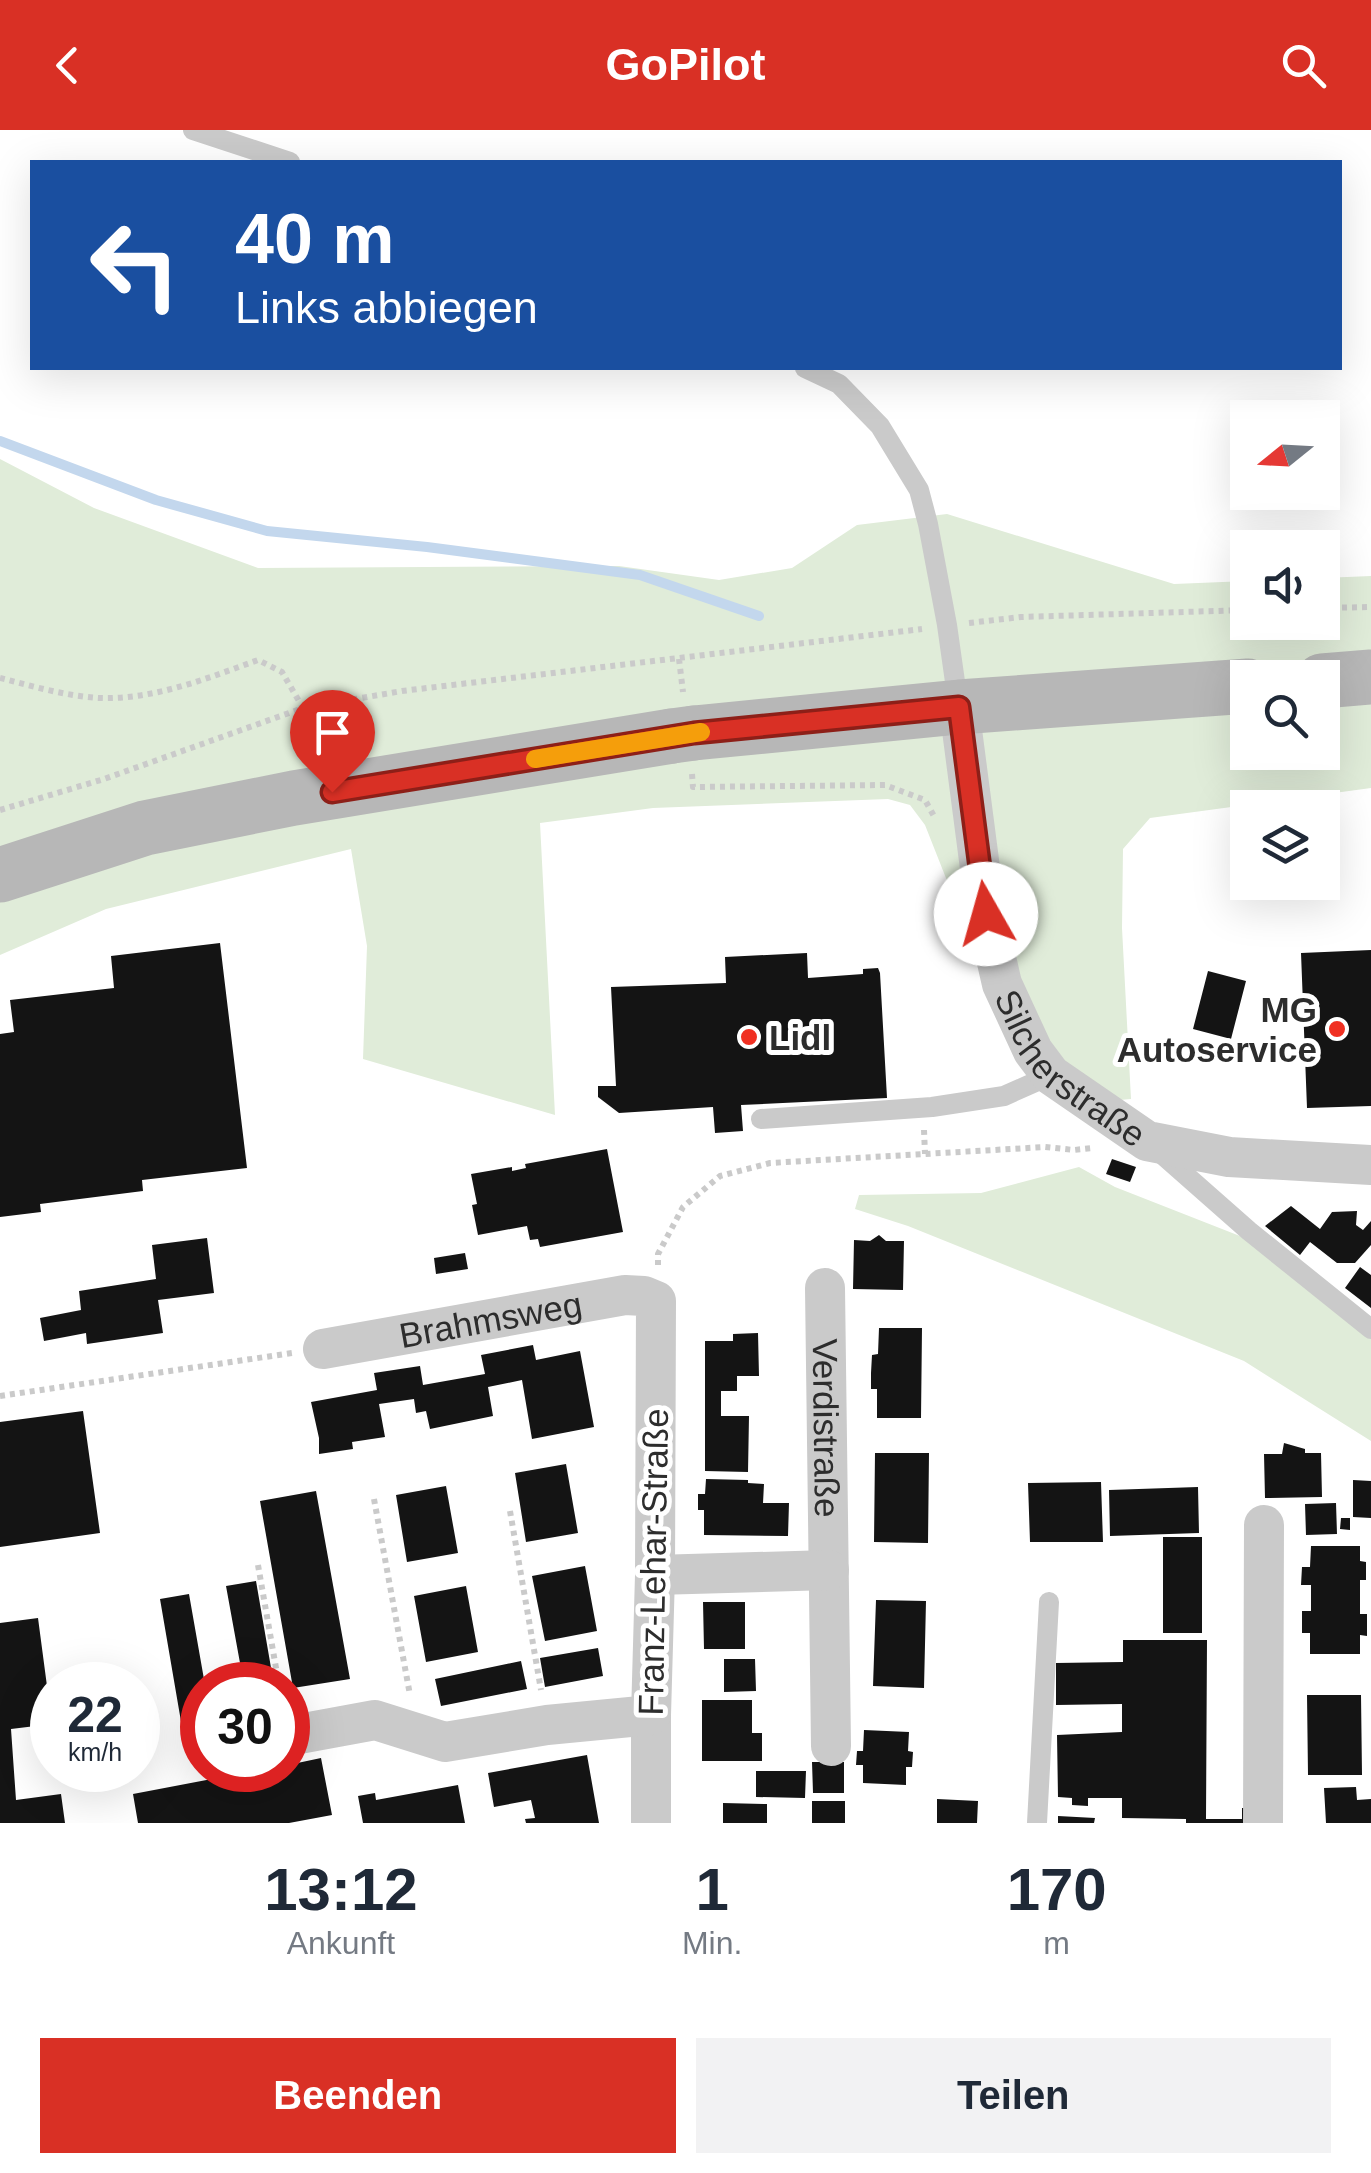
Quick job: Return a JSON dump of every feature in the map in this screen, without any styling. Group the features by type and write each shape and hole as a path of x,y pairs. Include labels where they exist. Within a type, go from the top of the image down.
{"main road":[{"path":"1340,680 1371,677"},
{"path":"0,874 145,828 294,798 685,733 959,707 1230,687"}],"street":[{"name":"Silcherstraße","path":"959,707 986,914 1002,984 1033,1052 1051,1075 1147,1141 1230,1157 1371,1165"},
{"name":"Verdistraße","path":"825,1288 831,1746"},
{"name":"Brahmsweg","path":"323,1348 625,1295 656,1301"},
{"name":"Franz-Lehar-Straße","path":"651,1823 656,1301"},
{"path":"1263,1823 1264,1525"},
{"name":"Verdistraße","path":"655,1575 829,1570"},
{"path":"310,1732 376,1720 444,1742 547,1726 651,1716"}],"lane":[{"path":"193,130 284,160"},
{"path":"809,370 838,384 880,426 919,490 948,626 959,707"},
{"path":"761,1119 932,1107 1004,1096 1051,1075"},
{"path":"1147,1141 1249,1231 1371,1329"},
{"path":"1037,1823 1049,1602"}],"path":[{"path":"1340,607 1371,606"},
{"path":"0,810 104,779 302,708 402,691 1020,617 1230,611"},
{"path":"679,659 694,787 885,785 926,800 940,828 977,840"},
{"path":"0,678 100,698 152,693 199,682 258,660 282,672 302,708"},
{"path":"656,1301 658,1254 683,1207 720,1176 770,1163 1045,1147 1074,1150 1147,1141"},
{"path":"0,1396 323,1348"},
{"path":"374,1500 416,1733"},
{"path":"510,1511 547,1726"},
{"path":"258,1566 275,1662"}],"green space":[{"path":"0,459 94,508 258,568 619,566 719,580 792,568 857,525 947,514 1174,584 1230,582 1230,640 1340,640 1340,577 1371,576 1371,788 1340,792 1230,790 1230,807 1150,818 1123,849 1122,928 1131,1099 1062,1105 1021,1068 925,825 910,805 888,799 653,808 540,823 555,1115 363,1059 367,946 351,849 106,909 0,955"},
{"path":"1079,1167 1115,1187 1245,1238 1371,1337 1371,1441 1244,1361 908,1226 855,1209 859,1195 981,1193"}],"building":[{"path":"220,943 247,1168 142,1180 143,1191 40,1204 41,1212 0,1217 0,1034 14,1032 10,1000 114,988 111,956"},
{"name":"MG Autoservice","path":"1371,950 1371,1106 1307,1108 1301,953"},
{"name":"Lidl","path":"807,953 808,978 863,974 863,969 878,968 887,1098 741,1105 743,1131 715,1133 713,1107 619,1113 598,1097 598,1086 616,1086 611,987 726,983 725,957"},
{"path":"1208,971 1246,981 1231,1039 1193,1029"},
{"path":"607,1149 623,1232 540,1247 538,1239 530,1240 527,1226 478,1235 471,1174 512,1167 512,1171 526,1168 525,1164"},
{"path":"1112,1159 1136,1167 1130,1182 1106,1174"},
{"path":"1291,1206 1320,1229 1332,1212 1357,1211 1356,1225 1363,1230 1371,1221 1371,1245 1355,1263 1337,1263 1310,1242 1300,1255 1265,1226"},
{"path":"879,1235 886,1241 904,1241 903,1290 853,1289 854,1240 870,1241"},
{"path":"207,1238 214,1293 158,1300 163,1333 87,1344 86,1333 44,1341 40,1318 81,1310 79,1291 156,1279 152,1245"},
{"path":"465,1253 468,1269 436,1274 434,1258"},
{"path":"1360,1267 1371,1275 1371,1308 1345,1288"},
{"path":"879,1328 922,1328 921,1418 877,1418 877,1389 871,1389 871,1373 872,1355 878,1354"},
{"path":"758,1333 759,1376 737,1376 737,1391 721,1391 721,1416 749,1416 748,1472 705,1471 705,1341 733,1341 733,1334"},
{"path":"533,1345 536,1360 580,1351 594,1427 532,1439 522,1380 488,1387 493,1416 430,1429 426,1411 416,1413 414,1399 379,1404 385,1437 352,1442 353,1449 319,1454 311,1402 377,1390 374,1373 420,1366 423,1385 485,1374 481,1355"},
{"path":"83,1411 100,1533 0,1547 0,1422"},
{"path":"1284,1443 1305,1449 1305,1453 1321,1453 1322,1497 1265,1498 1264,1454 1282,1454"},
{"path":"875,1453 929,1453 928,1543 874,1542"},
{"path":"566,1464 578,1533 526,1542 515,1473"},
{"path":"706,1479 764,1484 763,1503 789,1503 788,1536 704,1535 704,1510 698,1510 698,1494 705,1494"},
{"path":"1353,1480 1371,1481 1371,1518 1353,1517"},
{"path":"1101,1482 1103,1542 1030,1542 1028,1483"},
{"path":"446,1486 458,1553 407,1562 396,1495"},
{"path":"1198,1487 1199,1533 1110,1536 1109,1490"},
{"path":"316,1491 350,1679 310,1685 310,1662 288,1662 260,1501"},
{"path":"1336,1503 1337,1534 1306,1535 1305,1504"},
{"path":"1341,1518 1350,1518 1350,1530 1340,1529"},
{"path":"1163,1537 1202,1537 1202,1633 1163,1633"},
{"path":"1311,1546 1360,1546 1360,1561 1366,1562 1366,1580 1360,1580 1360,1614 1367,1614 1367,1636 1360,1635 1360,1654 1310,1654 1310,1633 1302,1633 1302,1611 1311,1611 1311,1585 1301,1585 1302,1567 1310,1567"},
{"path":"585,1566 597,1631 545,1641 532,1576"},
{"path":"256,1581 270,1662 240,1662 226,1586"},
{"path":"466,1586 478,1652 426,1662 414,1596"},
{"path":"189,1594 201,1662 180,1662 180,1716 160,1599"},
{"path":"876,1600 926,1601 924,1688 873,1686"},
{"path":"703,1602 745,1602 745,1649 704,1649"},
{"path":"38,1618 44,1662 30,1662 30,1727 11,1729 16,1800 61,1794 65,1823 0,1823 0,1623"},
{"path":"1123,1640 1207,1640 1206,1819 1242,1819 1242,1808 1259,1808 1259,1823 1122,1818 1122,1798 1088,1798 1088,1806 1072,1805 1072,1798 1058,1797 1057,1735 1122,1732 1122,1704 1056,1705 1056,1663 1123,1662"},
{"path":"598,1648 603,1676 545,1687 540,1658"},
{"path":"724,1659 755,1659 756,1691 724,1692"},
{"path":"521,1661 527,1689 441,1706 435,1679"},
{"path":"1307,1695 1361,1695 1362,1775 1308,1775"},
{"path":"702,1700 752,1700 752,1733 762,1733 762,1761 702,1761"},
{"path":"864,1730 909,1732 908,1751 913,1752 912,1767 906,1767 906,1785 863,1783 863,1765 856,1765 857,1751 863,1751"},
{"path":"587,1755 599,1823 526,1823 525,1819 535,1818 531,1800 494,1807 488,1773"},
{"path":"321,1758 332,1815 289,1823 138,1823 133,1794 160,1792 180,1785 180,1792 310,1792 310,1760"},
{"path":"812,1762 844,1762 844,1793 813,1793"},
{"path":"756,1771 806,1771 805,1798 756,1797"},
{"path":"458,1785 465,1823 363,1823 358,1796 375,1793 376,1800"},
{"path":"1356,1787 1357,1800 1371,1799 1371,1823 1326,1823 1324,1788"},
{"path":"937,1799 978,1801 977,1823 937,1823"},
{"path":"812,1801 845,1801 845,1823 812,1823"},
{"path":"723,1803 767,1804 767,1823 723,1823"},
{"path":"1058,1816 1095,1818 1094,1823 1058,1823"}],"waterway":[{"path":"0,441 156,500 267,531 640,575 759,616"}],"slow traffic":[{"path":"535,759 701,732"}],"place":[{"name":"MG Autoservice","path":"1337,1029"},
{"name":"Lidl","path":"749,1037"}],"route":[{"path":"332,792 694,733 959,707 986,914"}]}
